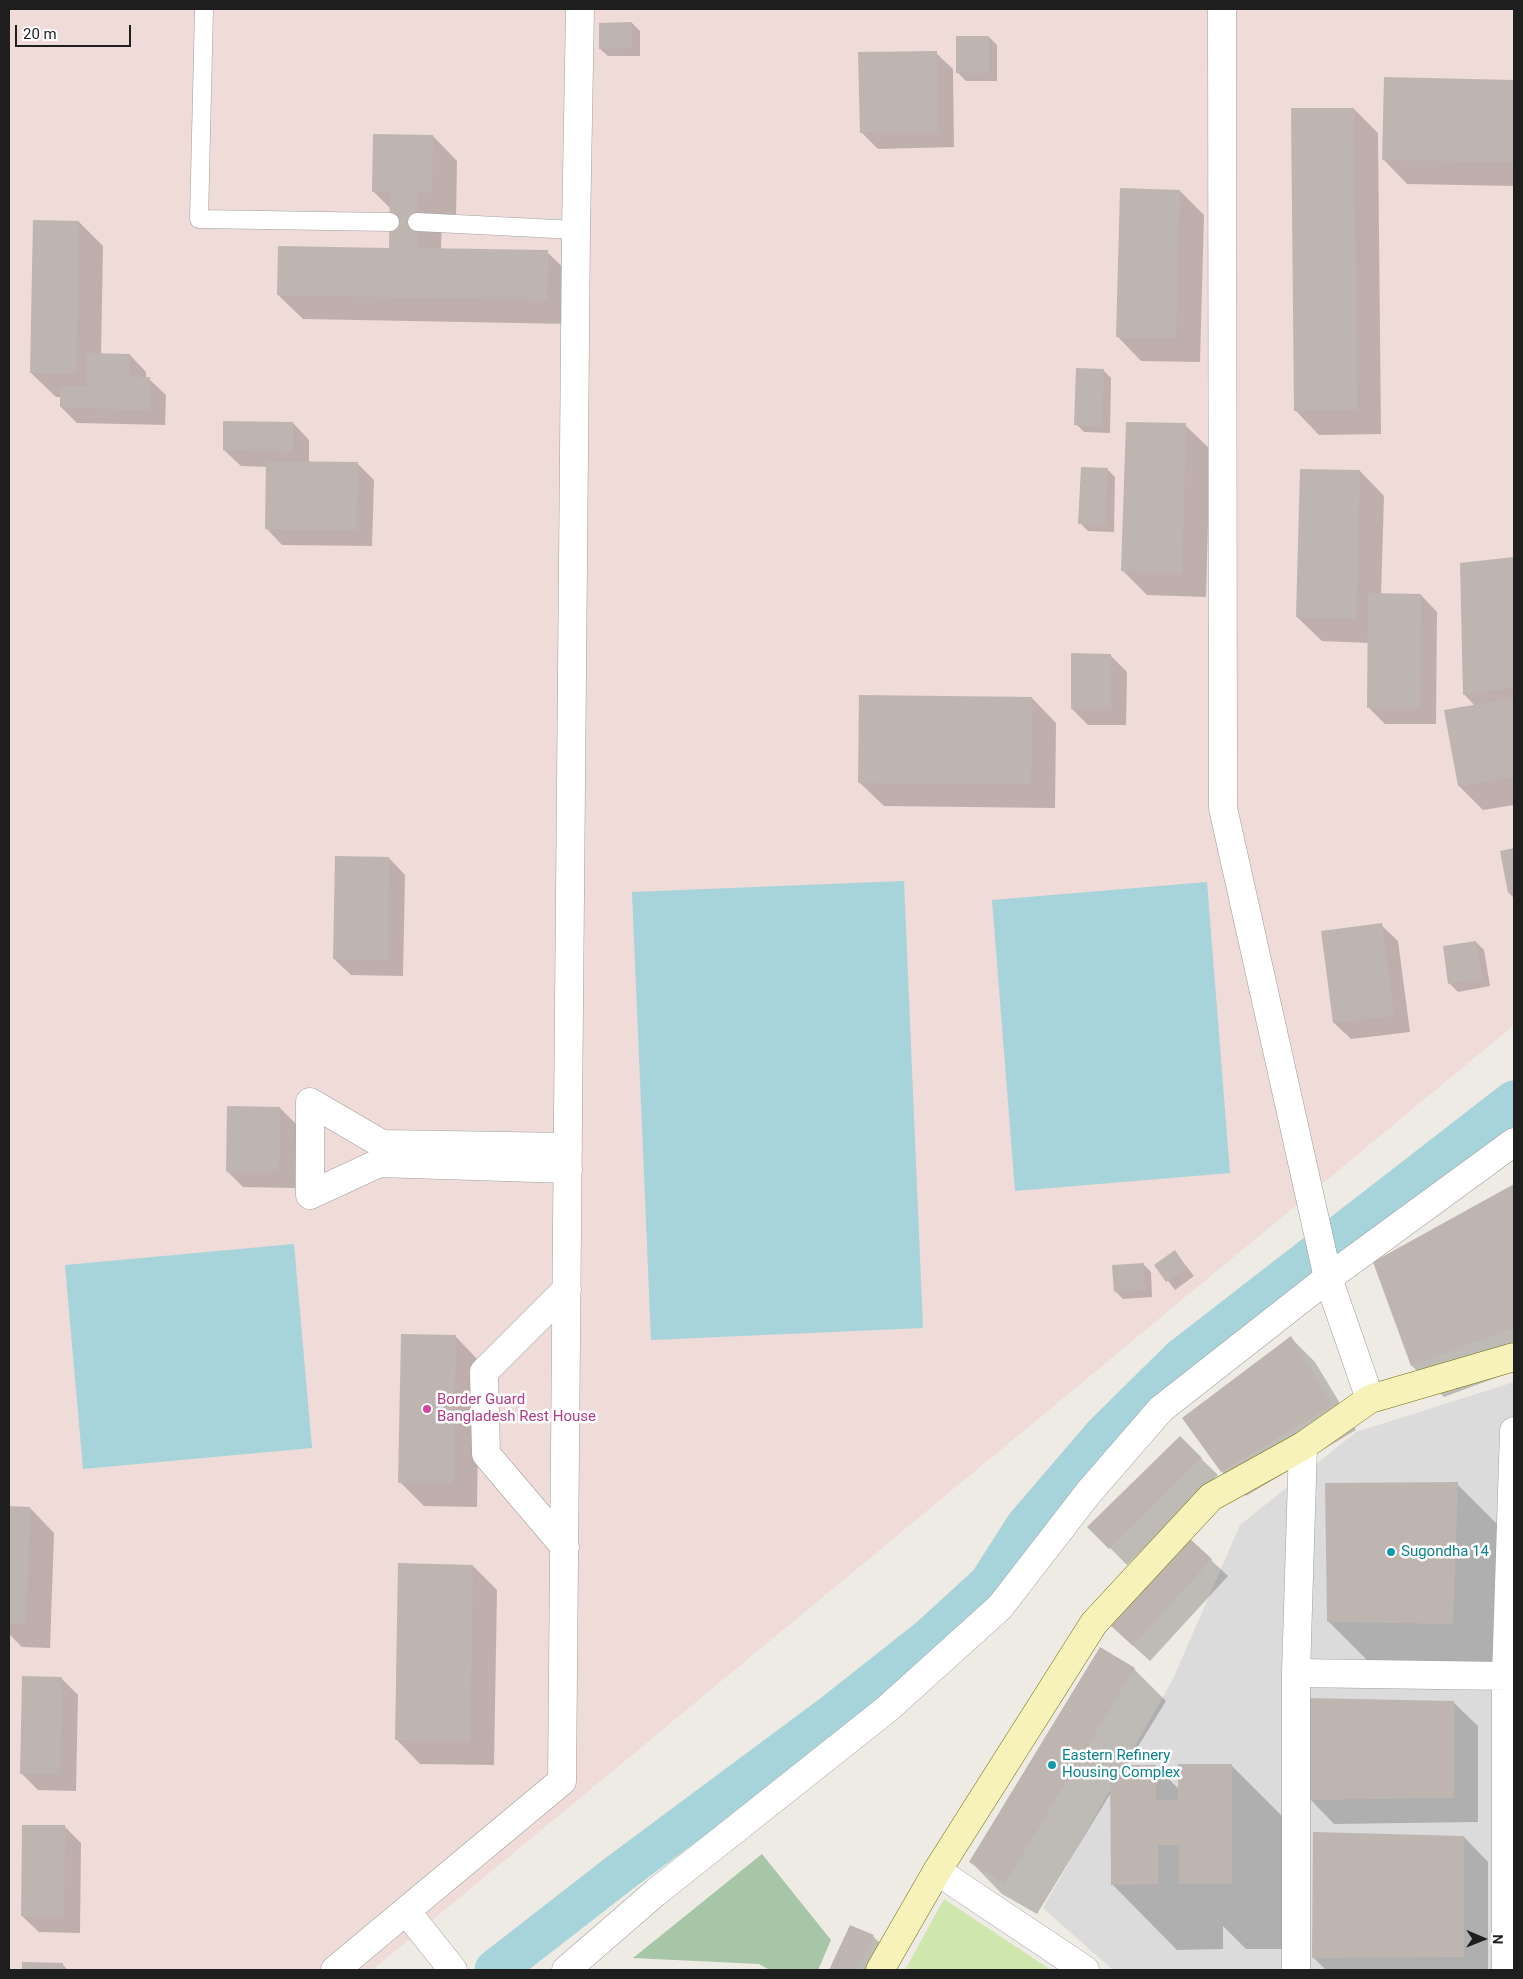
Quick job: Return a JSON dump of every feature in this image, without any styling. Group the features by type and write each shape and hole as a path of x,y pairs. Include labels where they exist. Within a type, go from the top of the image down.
{"street":[{"path":"335,1970 562,1781 576,230 580,9"},
{"path":"1222,9 1223,808 1328,1277 1370,1399"},
{"path":"310,1102 382,1144 568,1158 379,1163 310,1195 310,1102"},
{"path":"566,1970 655,1893 887,1709 993,1614 1089,1492 1161,1408 1328,1277 1514,1142"},
{"path":"565,1547 486,1454 484,1372 567,1289"},
{"path":"880,1970 937,1871 1094,1623 1211,1497 1303,1446 1370,1399 1514,1357"},
{"path":"1506,1970 1506,1676 1514,1431"},
{"path":"1296,1970 1296,1673 1303,1446"},
{"path":"1296,1673 1506,1676"},
{"path":"937,1871 1085,1970"},
{"path":"406,1911 453,1970"}],"lane":[{"path":"204,9 199,219 390,222"},
{"path":"417,222 576,230"}],"shaded area":[{"path":"9,9 1514,9 1514,1025 372,1970 9,1970"},
{"path":"1514,1382 1514,1970 1113,1970 1043,1908 1173,1679 1240,1525 1356,1432"}],"green space":[{"path":"762,1854 831,1940 818,1970 770,1970 759,1964 633,1958"},
{"path":"944,1899 1051,1970 905,1970"}],"water":[{"path":"904,881 923,1328 651,1340 632,892"},
{"path":"1207,882 1230,1173 1015,1191 992,900"},
{"path":"294,1244 312,1448 83,1469 65,1265"}],"building":[{"path":"632,22 632,48 599,49 599,23"},
{"path":"956,36 989,36 989,73 956,73"},
{"path":"937,51 938,132 860,133 858,52"},
{"path":"1384,77 1514,80 1514,162 1382,160"},
{"path":"1291,108 1354,108 1357,410 1294,411"},
{"path":"373,134 433,135 432,193 418,192 417,248 548,250 547,300 277,295 278,246 389,248 390,192 372,192"},
{"path":"1120,188 1180,190 1176,338 1116,337"},
{"path":"33,220 79,221 76,374 30,373"},
{"path":"87,353 130,354 130,377 150,377 149,410 60,407 60,386 86,386"},
{"path":"1076,368 1104,369 1102,426 1074,425"},
{"path":"223,421 293,422 293,452 223,450"},
{"path":"1126,422 1186,423 1182,573 1121,571"},
{"path":"266,461 358,462 356,530 265,529"},
{"path":"1081,467 1108,468 1106,524 1078,524"},
{"path":"1300,469 1360,470 1356,619 1296,617"},
{"path":"1514,557 1514,687 1463,695 1460,563"},
{"path":"1368,593 1421,594 1420,708 1367,708"},
{"path":"1071,653 1111,654 1111,709 1071,709"},
{"path":"859,695 1032,697 1031,784 858,783"},
{"path":"1514,698 1514,777 1458,786 1444,710"},
{"path":"1514,848 1514,892 1508,893 1500,851"},
{"path":"335,856 389,857 388,960 333,959"},
{"path":"1382,923 1394,1016 1333,1023 1321,931"},
{"path":"1476,941 1483,979 1448,984 1443,946"},
{"path":"227,1106 280,1107 279,1172 226,1172"},
{"path":"1514,1184 1514,1328 1411,1366 1373,1262"},
{"path":"1175,1250 1187,1268 1166,1282 1154,1265"},
{"path":"1144,1263 1145,1290 1114,1292 1112,1265"},
{"name":"Border Guard Bangladesh Rest House","path":"401,1334 456,1335 453,1483 398,1483"},
{"path":"1291,1336 1333,1405 1221,1472 1182,1418"},
{"path":"1180,1436 1202,1458 1109,1549 1087,1527"},
{"name":"Sugondha 14","path":"1458,1482 1453,1624 1327,1622 1325,1483"},
{"path":"9,1506 30,1507 26,1624 9,1624"},
{"path":"1189,1538 1212,1559 1133,1646 1110,1625"},
{"path":"398,1563 473,1565 470,1741 395,1740"},
{"name":"Eastern Refinery Housing Complex","path":"1100,1647 1135,1668 1005,1884 969,1862"},
{"path":"22,1676 62,1677 60,1775 20,1774"},
{"path":"1307,1698 1454,1701 1454,1798 1309,1800"},
{"path":"1178,1764 1232,1764 1232,1884 1179,1884 1179,1845 1158,1845 1158,1884 1111,1885 1110,1765 1156,1765 1156,1800 1178,1800"},
{"path":"22,1825 65,1825 64,1917 21,1916"},
{"path":"1313,1832 1464,1836 1464,1957 1312,1958"},
{"path":"850,1925 874,1935 857,1970 829,1970"},
{"path":"22,1962 63,1963 63,1970 22,1970"}],"waterway":[{"path":"495,1970 621,1872 831,1716 931,1637 989,1584 1026,1526 1104,1435 1181,1359 1514,1101"}],"place":[{"name":"Border Guard Bangladesh Rest House","path":"427,1409"},
{"name":"Sugondha 14","path":"1391,1552"},
{"name":"Eastern Refinery Housing Complex","path":"1052,1765"}]}
